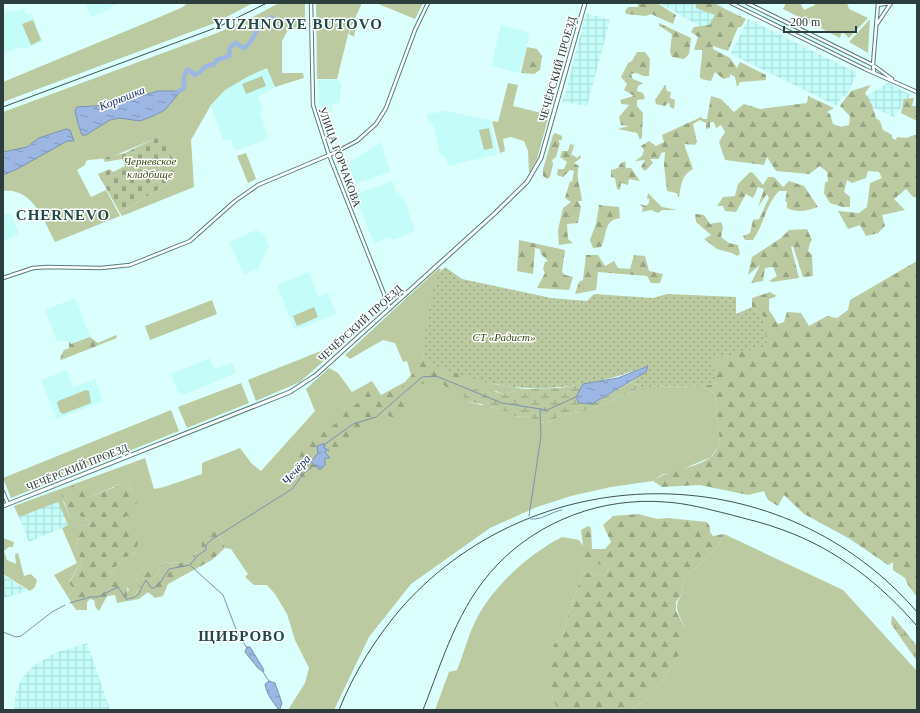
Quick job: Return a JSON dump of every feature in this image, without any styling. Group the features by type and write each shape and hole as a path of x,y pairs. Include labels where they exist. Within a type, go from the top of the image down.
{"main road":[{"name":"ЧЕЧЁРСКИЙ ПРОЕЗД","path":"3,506 290,392 316,375 510,200 534,171 548,133 585,3"}],"street":[{"name":"УЛИЦА ГОРЧАКОВА","path":"311,3 313,104 329,155 390,309"},
{"path":"3,278 33,268 101,268 130,266 190,241 235,202 258,185 329,155 357,141 378,121 386,108 415,30 428,3"},
{"path":"731,3 865,69 917,92"},
{"path":"747,3 866,61 896,82"},
{"path":"875,73 873,65 878,4 891,3"},
{"path":"876,26 891,3"},
{"path":"752,13 755,11 755,7"},
{"path":"768,22 769,17 772,15"},
{"path":"866,61 871,61 874,56"},
{"path":"865,69 870,69 873,65"},
{"path":"3,492 8,504"}],"shaded area":[{"path":"120,3 91,17 86,4"},
{"path":"659,3 715,3 723,6 709,31"},
{"path":"24,8 26,14 31,13 43,41 27,48 21,47 3,54 3,12 13,10 14,12"},
{"path":"586,13 610,20 587,106 563,102"},
{"path":"748,19 857,73 846,97 842,95 837,106 731,54"},
{"path":"501,25 530,33 519,73 491,66"},
{"path":"268,68 275,87 258,97 263,110 260,112 268,137 267,139 238,150 234,148 231,139 223,140 211,106 225,90 249,76"},
{"path":"337,79 341,83 340,103 331,104 332,111 322,115 319,103 318,80"},
{"path":"888,83 911,95 894,117 859,101"},
{"path":"446,111 490,120 498,154 448,166 446,158 440,154 433,124 428,122 427,114"},
{"path":"381,142 390,172 356,184 348,163"},
{"path":"392,181 396,192 404,199 415,231 394,240 389,237 374,243 356,198 360,193"},
{"path":"3,214 11,214 19,234 3,241"},
{"path":"256,230 264,234 269,246 258,268 244,275 229,242"},
{"path":"309,272 318,296 328,293 336,314 295,330 277,285"},
{"path":"75,298 90,337 71,344 68,341 57,341 45,310"},
{"path":"210,358 214,369 233,363 236,373 183,395 182,392 178,393 171,374"},
{"path":"67,370 73,387 95,379 103,401 57,419 41,380"},
{"path":"58,501 68,525 29,542 19,517"},
{"path":"3,575 28,591 3,598"},
{"path":"87,643 110,710 14,710 16,692 22,678 33,666 55,653"}],"green space":[{"path":"187,3 253,3 215,23 3,102 3,82 183,7"},
{"path":"279,3 305,3 305,29 288,30 282,41 282,73 303,73 304,78 275,87 267,68 249,76 225,90 211,105 191,140 194,187 122,216 120,213 180,176 161,136 109,158 86,161 85,165 77,170 91,197 106,190 120,216 55,242 42,216 30,200 22,194 13,191 3,191 3,112 217,33 249,19"},
{"path":"316,3 362,3 349,31 337,79 317,79"},
{"path":"376,3 423,3 415,19"},
{"path":"638,3 657,3 676,15 673,24 651,14 646,16 626,14 625,11 628,7 638,7"},
{"path":"696,3 713,3 746,19 741,27 738,27 728,51 713,46 713,49 730,58 737,68 740,62 766,75 766,80 740,82 737,87 735,77 730,74 730,77 723,79 715,72 711,81 701,79 700,73 702,50 694,50 698,37 691,32 694,27 709,25 715,15 696,8"},
{"path":"786,3 800,3 804,10 815,5 814,3 847,3 849,9 868,18 849,38 842,31 840,38 783,9"},
{"path":"870,19 868,53 849,42"},
{"path":"33,20 41,40 31,45 22,24"},
{"path":"659,23 691,38 689,54 684,59 672,57 670,52 672,34 659,26"},
{"path":"350,29 355,30 354,37 349,34"},
{"path":"527,47 537,49 542,56 540,70 534,74 521,72"},
{"path":"637,52 645,52 650,59 649,76 643,76 637,73 631,74 633,79 643,83 638,86 637,91 643,93 645,99 637,100 637,106 643,113 642,137 640,140 637,133 618,129 629,126 621,125 619,117 629,105 622,104 620,100 634,96 624,90 627,84 621,77 628,63 632,61"},
{"path":"262,76 266,86 246,94 242,84"},
{"path":"508,83 518,85 513,106 549,115 537,159 529,173 528,151 524,141 511,137 503,139 505,151 500,153 492,121 498,122"},
{"path":"665,85 667,91 671,92 670,98 675,100 674,109 670,107 669,102 665,106 656,104 655,100"},
{"path":"871,85 865,93 872,105 876,118 880,121 883,130 892,135 892,138 896,140 897,137 906,138 917,134 917,195 914,198 906,189 894,199 905,210 882,215 885,226 878,233 866,236 860,225 848,229 838,211 859,213 867,207 870,183 882,178 879,172 868,171 866,178 852,183 847,180 844,192 850,197 850,207 843,207 830,203 824,193 825,183 828,181 827,172 820,166 809,174 776,171 767,157 764,165 725,160 719,142 725,132 721,125 716,128 714,122 710,122 710,128 706,129 706,123 700,120 693,124 697,142 695,145 684,144 693,169 686,174 684,178 681,185 679,198 677,193 667,191 664,165 665,152 661,153 659,159 650,159 653,163 645,171 641,167 645,160 635,161 642,156 644,150 641,146 649,141 656,146 664,142 662,135 701,117 703,119 707,119 711,96 721,99 734,112 744,104 760,109 807,103 808,96 834,108 827,112 830,114 833,124 841,127 849,125 850,116 840,106 851,91"},
{"path":"914,98 912,106 917,106 917,121 901,113 904,99"},
{"path":"489,128 493,148 484,150 479,130"},
{"path":"555,133 562,136 562,140 559,140 560,143 556,157 552,160 553,164 550,177 547,179 543,176 543,169 553,135"},
{"name":"Черневское кладбище","path":"162,135 180,176 120,213 98,174 110,169 113,172 125,166 122,159 105,162 103,158 125,153"},
{"path":"570,144 574,145 571,156 573,155 577,158 580,155 581,158 574,163 579,166 578,178 582,201 578,201 581,207 578,223 567,224 568,239 573,243 559,245 558,230 563,208 571,202 565,198 570,181 572,182 574,171 570,170 563,177 557,175 558,169 564,169 567,162 560,157 562,151 568,151"},
{"path":"246,153 256,179 248,183 237,156"},
{"path":"625,161 626,168 631,168 640,181 629,179 628,185 621,183 620,190 617,189 615,178 611,177 611,170 618,168 620,164"},
{"path":"750,172 753,173 763,185 768,177 774,177 783,187 789,181 804,186 818,207 802,211 791,210 787,208 787,202 785,201 787,191 779,191 771,202 753,240 745,240 743,236 750,233 753,220 759,219 769,198 767,194 758,207 764,189 758,187 753,198 746,194 736,212 725,211 723,206 717,206 723,197 735,196 738,184"},
{"path":"648,193 662,207 677,210 662,210 658,213 651,210 642,212 643,207 639,204 646,206 649,203 649,199 647,199"},
{"path":"599,205 619,207 620,218 608,225 601,247 593,248 590,240 596,224"},
{"path":"695,214 704,215 710,224 721,222 723,227 721,237 729,243 738,245 740,254 737,256 717,249 704,239 711,235 696,222"},
{"path":"807,229 812,240 808,251 812,255 813,276 803,277 793,246 791,247 799,278 772,282 769,281 777,276 773,267 765,268 763,281 751,283 760,265 748,275 752,257 781,238 789,230"},
{"path":"519,240 565,250 562,272 565,275 573,277 569,290 537,288 545,273 543,269 545,262 548,261 541,254 540,249 535,248 533,274 517,271"},
{"path":"586,255 598,255 605,266 614,261 618,268 630,269 634,255 645,256 649,271 663,274 660,283 651,283 647,276 598,272 596,290 575,294 579,282 583,280"},
{"path":"917,261 917,597 908,585 905,578 893,570 893,562 888,565 850,539 804,514 784,495 778,506 768,500 764,491 748,495 700,485 662,487 653,481 659,477 705,461 715,453 720,444 715,394 703,386 717,383 711,359 764,317 752,307 752,298 770,292 777,296 769,299 769,310 778,324 784,322 787,312 801,313 809,326 827,316 837,318 848,310 850,300"},
{"name":"СТ «Радист»","path":"445,267 462,279 551,298 587,301 594,294 653,298 667,294 736,297 736,314 752,307 764,317 767,346 712,359 717,383 703,386 642,387 631,382 646,372 647,366 629,373 591,383 572,386 534,388 495,384 431,365 423,359 432,296 435,284"},
{"path":"439,268 441,270 430,303 423,359 431,365 494,384 524,389 503,394 496,391 467,402 511,411 512,417 526,417 540,423 551,421 562,415 589,410 642,387 703,386 715,394 720,444 711,457 678,471 661,475 653,481 611,487 571,496 537,507 490,528 411,584 369,637 334,710 288,710 305,683 309,668 295,640 287,614 275,594 267,585 254,585 245,577 248,574 231,549 225,548 217,530 201,550 194,554 191,560 184,563 163,562 156,577 152,578 136,573 139,587 134,598 126,597 129,589 110,573 123,559 136,552 134,537 124,519 131,490 129,480 90,497 63,501 70,518 76,514 86,519 90,524 80,527 79,537 74,547 82,561 69,582 74,589 68,597 54,575 77,563 62,528 68,525 58,502 19,517 14,506 145,458 154,489 202,474 202,463 240,448 252,464 261,471 315,411 306,389 329,368 338,373 352,392 372,381 381,395 405,382 411,375 407,361 403,362 395,343 383,340 350,359 345,355"},
{"path":"212,300 217,314 150,340 145,326"},
{"path":"314,307 318,317 297,326 293,316"},
{"path":"116,335 117,338 61,360 60,358 64,350 69,348 69,341 71,344 90,337 98,343"},
{"path":"333,347 335,351 300,382 256,401 248,380"},
{"path":"423,359 431,365 469,376 452,392 436,378 430,382 417,385 403,399 408,403 408,412 401,412 392,418 385,413 371,424 354,433 335,453 323,472 309,481 300,476 296,465 301,452 318,435 335,424 347,410 364,399 363,390 371,385 379,397 405,385"},
{"path":"631,382 642,387 589,410 562,415 551,421 539,423 526,417 511,417 511,411 505,411 492,407 485,408 482,404 467,402 462,395 475,389 486,389 503,394 524,389 560,388 583,384 576,398 592,404"},
{"path":"241,383 249,403 187,428 178,407"},
{"path":"86,390 89,391 91,403 63,414 60,412 57,403 58,401"},
{"path":"171,410 179,431 11,498 3,478"},
{"path":"124,478 129,480 131,490 139,500 134,506 134,517 126,516 124,519 129,527 135,528 134,537 139,537 136,552 123,559 110,573 124,582 128,592 127,597 134,598 139,587 136,573 139,570 148,571 152,578 156,577 163,562 184,563 191,560 194,554 201,550 203,538 217,530 225,548 212,560 168,584 163,596 155,598 148,592 139,599 117,603 115,595 107,596 99,611 96,608 94,600 90,599 87,602 87,610 76,610 68,597 74,589 69,583 82,561 74,547 79,537 77,532 80,527 90,524 86,519 76,514 70,518 61,493 64,489 83,482 90,497 119,485 120,480"},
{"path":"638,514 657,519 668,518 707,522 713,536 724,534 718,546 703,562 684,577 682,585 683,592 676,602 676,611 685,628 685,636 677,659 651,696 631,710 558,710 551,695 548,664 554,644 564,634 566,621 583,572 605,576 609,567 591,562 586,566 583,564 581,530 588,526 591,528 592,549 605,549 611,542 603,525 613,516"},
{"path":"724,534 843,590 917,671 917,710 631,710 651,696 677,659 685,628 677,610 678,602 683,592 682,585 684,577 703,562 718,546"},
{"path":"562,537 579,540 583,546 583,564 591,561 609,567 605,576 583,572 566,621 564,634 554,644 551,695 558,710 435,710 449,672 457,670 472,629 485,604 514,571 537,552"},
{"path":"3,538 14,542 13,547 9,547 4,551 7,560 16,564 15,554 18,553 24,576 31,574 37,580 35,587 30,591 3,574"},
{"path":"892,615 917,646 917,661 891,624"}],"water":[{"path":"183,88 165,110 153,116 140,121 119,118 110,120 86,135 82,135 75,110 77,107 113,105 128,98 139,97 158,91 179,91"},
{"path":"66,129 70,130 74,141 67,141 19,168 3,175 3,152 27,147 39,138"},
{"path":"648,366 646,372 592,404 579,403 576,397 583,384 618,378"},
{"path":"325,444 324,448 329,450 326,450 325,452 330,458 325,458 325,465 320,470 311,462 318,453 317,446"},
{"path":"247,647 250,647 264,670 263,672 245,652"},
{"path":"269,681 275,683 282,703 280,709 278,709 267,691 265,684"}],"waterway":[{"name":"Корюшка","path":"179,91 184,88 184,77 187,70 195,75 198,74 205,67 213,65 217,60 229,56 230,48 235,43 244,48 251,41 261,25 272,17"},
{"name":"Чечёра","path":"324,445 353,424 376,417 422,377 436,376 502,403 547,410 576,397"},
{"path":"529,516 541,436 540,409"},
{"name":"Чечёра","path":"70,603 90,597 98,597 118,587 126,599 135,597 146,580 151,588 154,588 160,583 169,569 190,565 197,556 206,550 206,545 211,540 292,489 304,473 313,466"},
{"path":"531,519 539,518 562,510"},
{"path":"191,566 223,595 237,632 247,648"},
{"name":"Чечёра","path":"3,632 16,637 21,636 52,612 65,605"},
{"path":"263,672 269,681"}],"railway":[{"path":"3,107 218,27 267,3"},
{"path":"339,710 359,668 394,617 404,605 460,556 523,521 591,500 662,494 732,502 800,524 862,561 917,612"},
{"path":"423,710 445,653 462,615 483,581 497,565 514,549 533,535 553,524 574,515 619,503 642,501 689,505 762,523 802,538 839,558 873,582 917,626"}],"district":[{"name":"YUZHNOYE BUTOVO","path":"298,24"},
{"name":"CHERNEVO","path":"63,215"},
{"name":"ЩИБРОВО","path":"242,636"}]}
